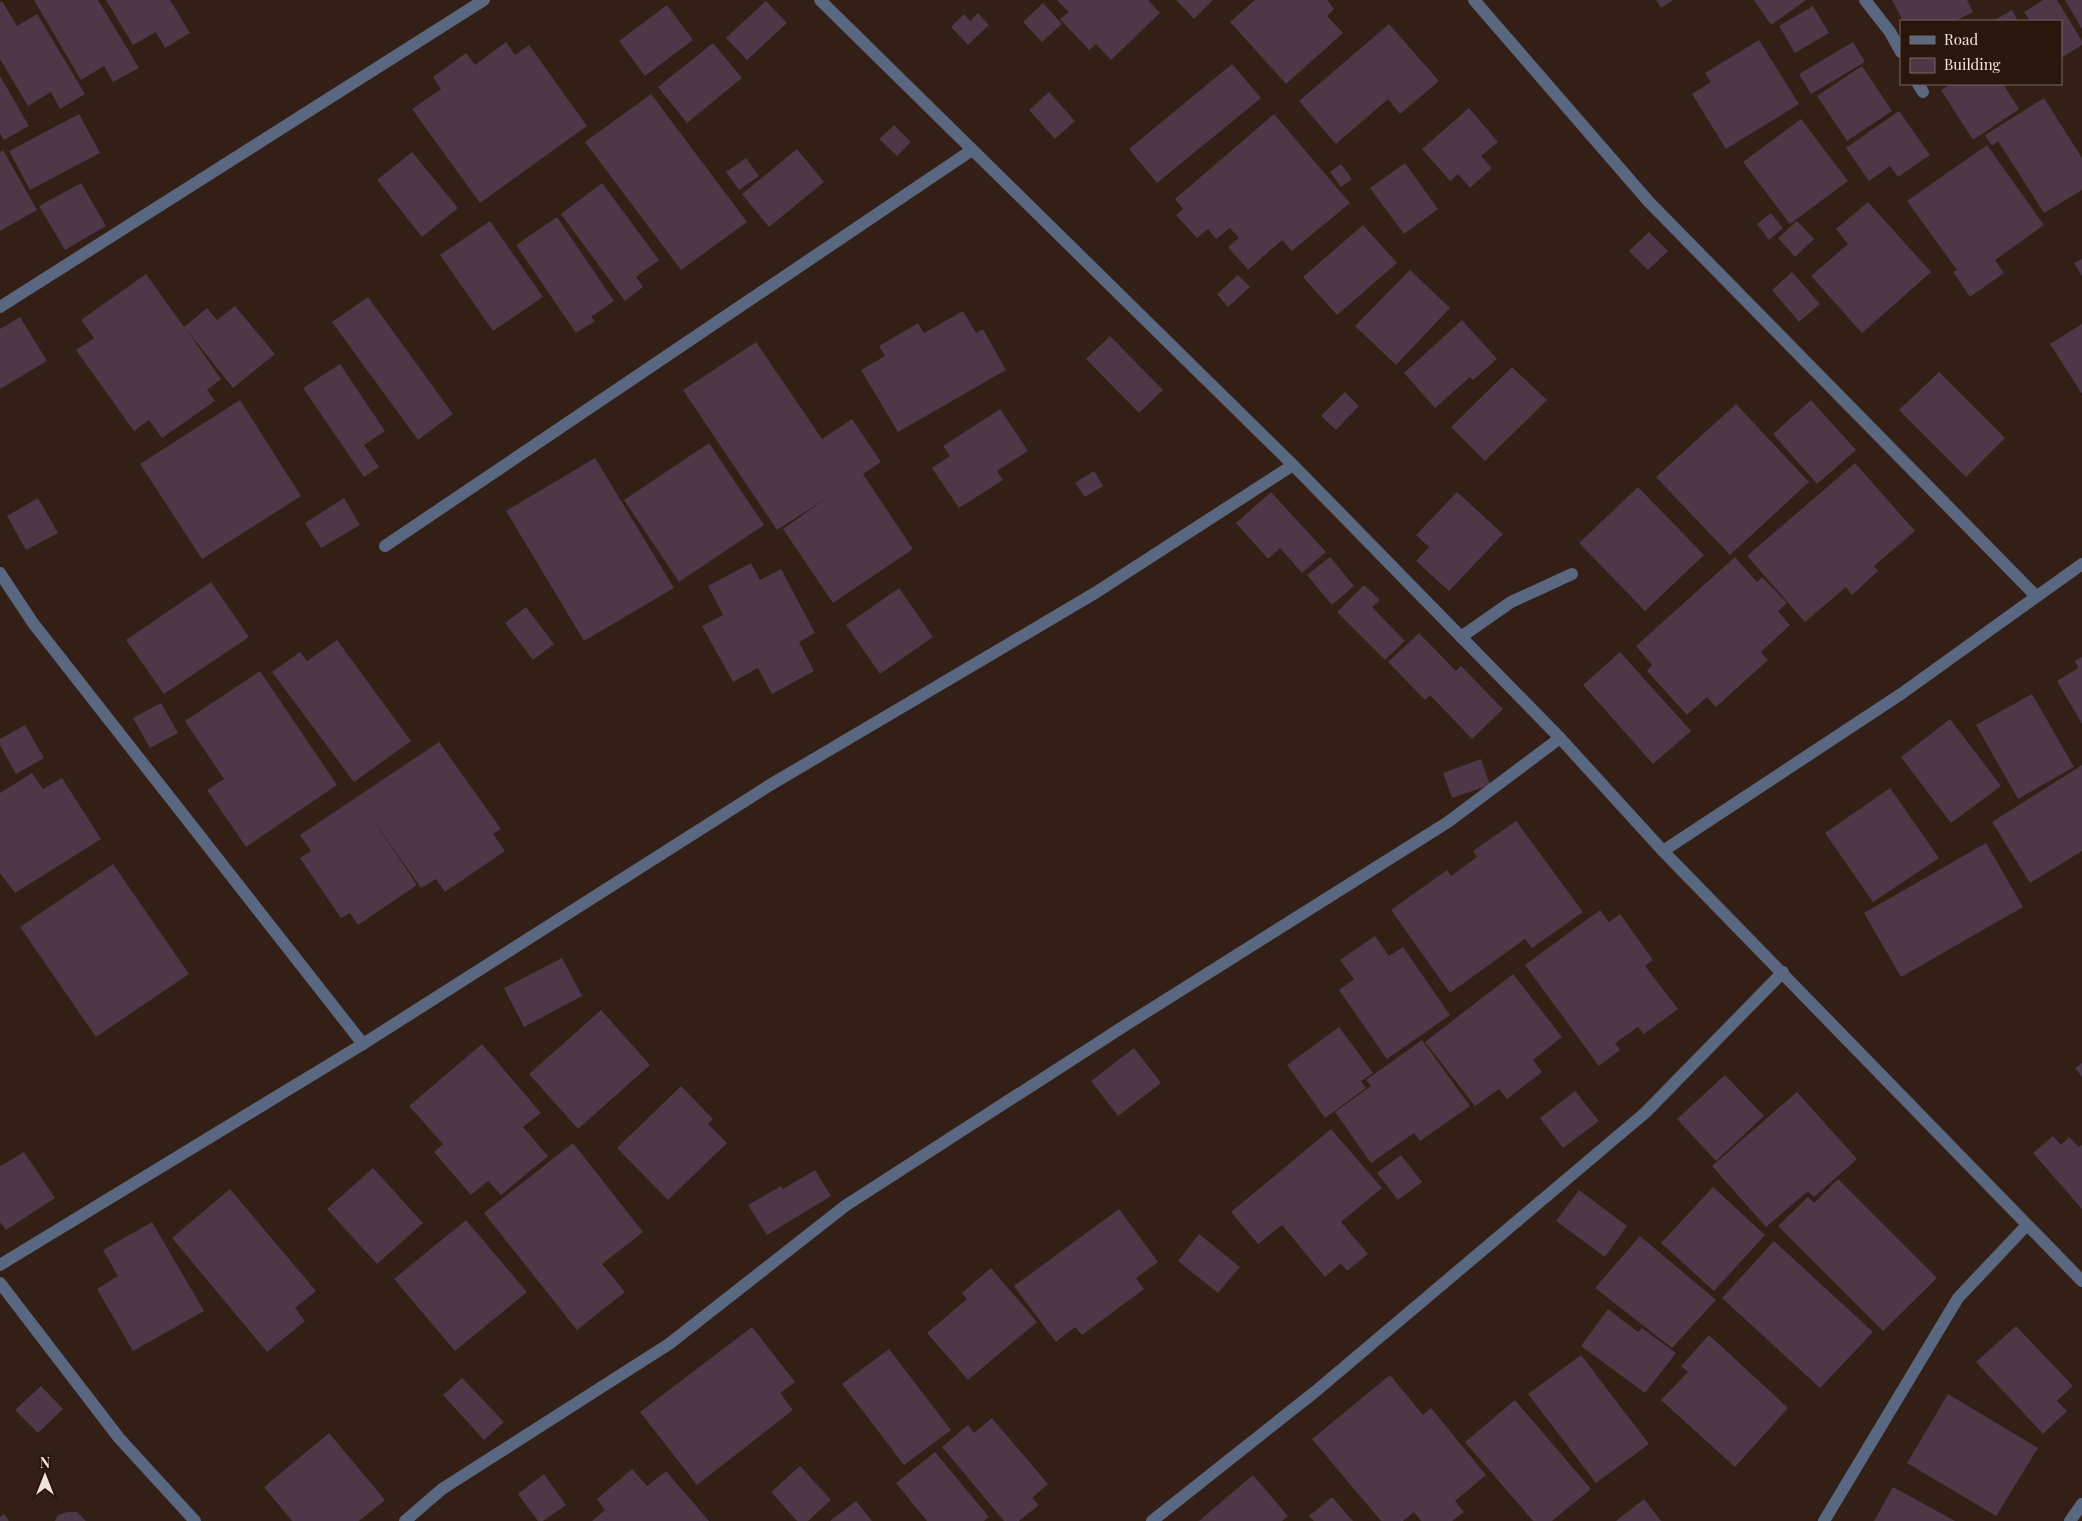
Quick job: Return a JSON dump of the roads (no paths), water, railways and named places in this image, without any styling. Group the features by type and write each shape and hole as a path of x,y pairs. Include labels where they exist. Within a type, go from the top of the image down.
{"street":[{"path":"0,307 484,0"},
{"path":"820,0 1293,465 1560,738 1663,851 1783,972 2082,1282"},
{"path":"1474,0 1649,202 2036,596"},
{"path":"1865,0 1890,32 1900,50"},
{"path":"385,546 972,150"},
{"path":"0,1265 363,1044 770,785 1095,593 1293,465"},
{"path":"1663,851 1901,694 2082,564"},
{"path":"0,573 33,623 363,1044"},
{"path":"1461,637 1511,602 1572,574"},
{"path":"406,1521 442,1488 669,1344 845,1206 1132,1021 1448,822 1560,738"},
{"path":"1152,1521 1316,1391 1645,1113 1783,972"},
{"path":"1824,1521 1958,1298 2026,1226"},
{"path":"0,1283 119,1438 195,1521"},
{"path":"2070,1521 2082,1504"}]}
